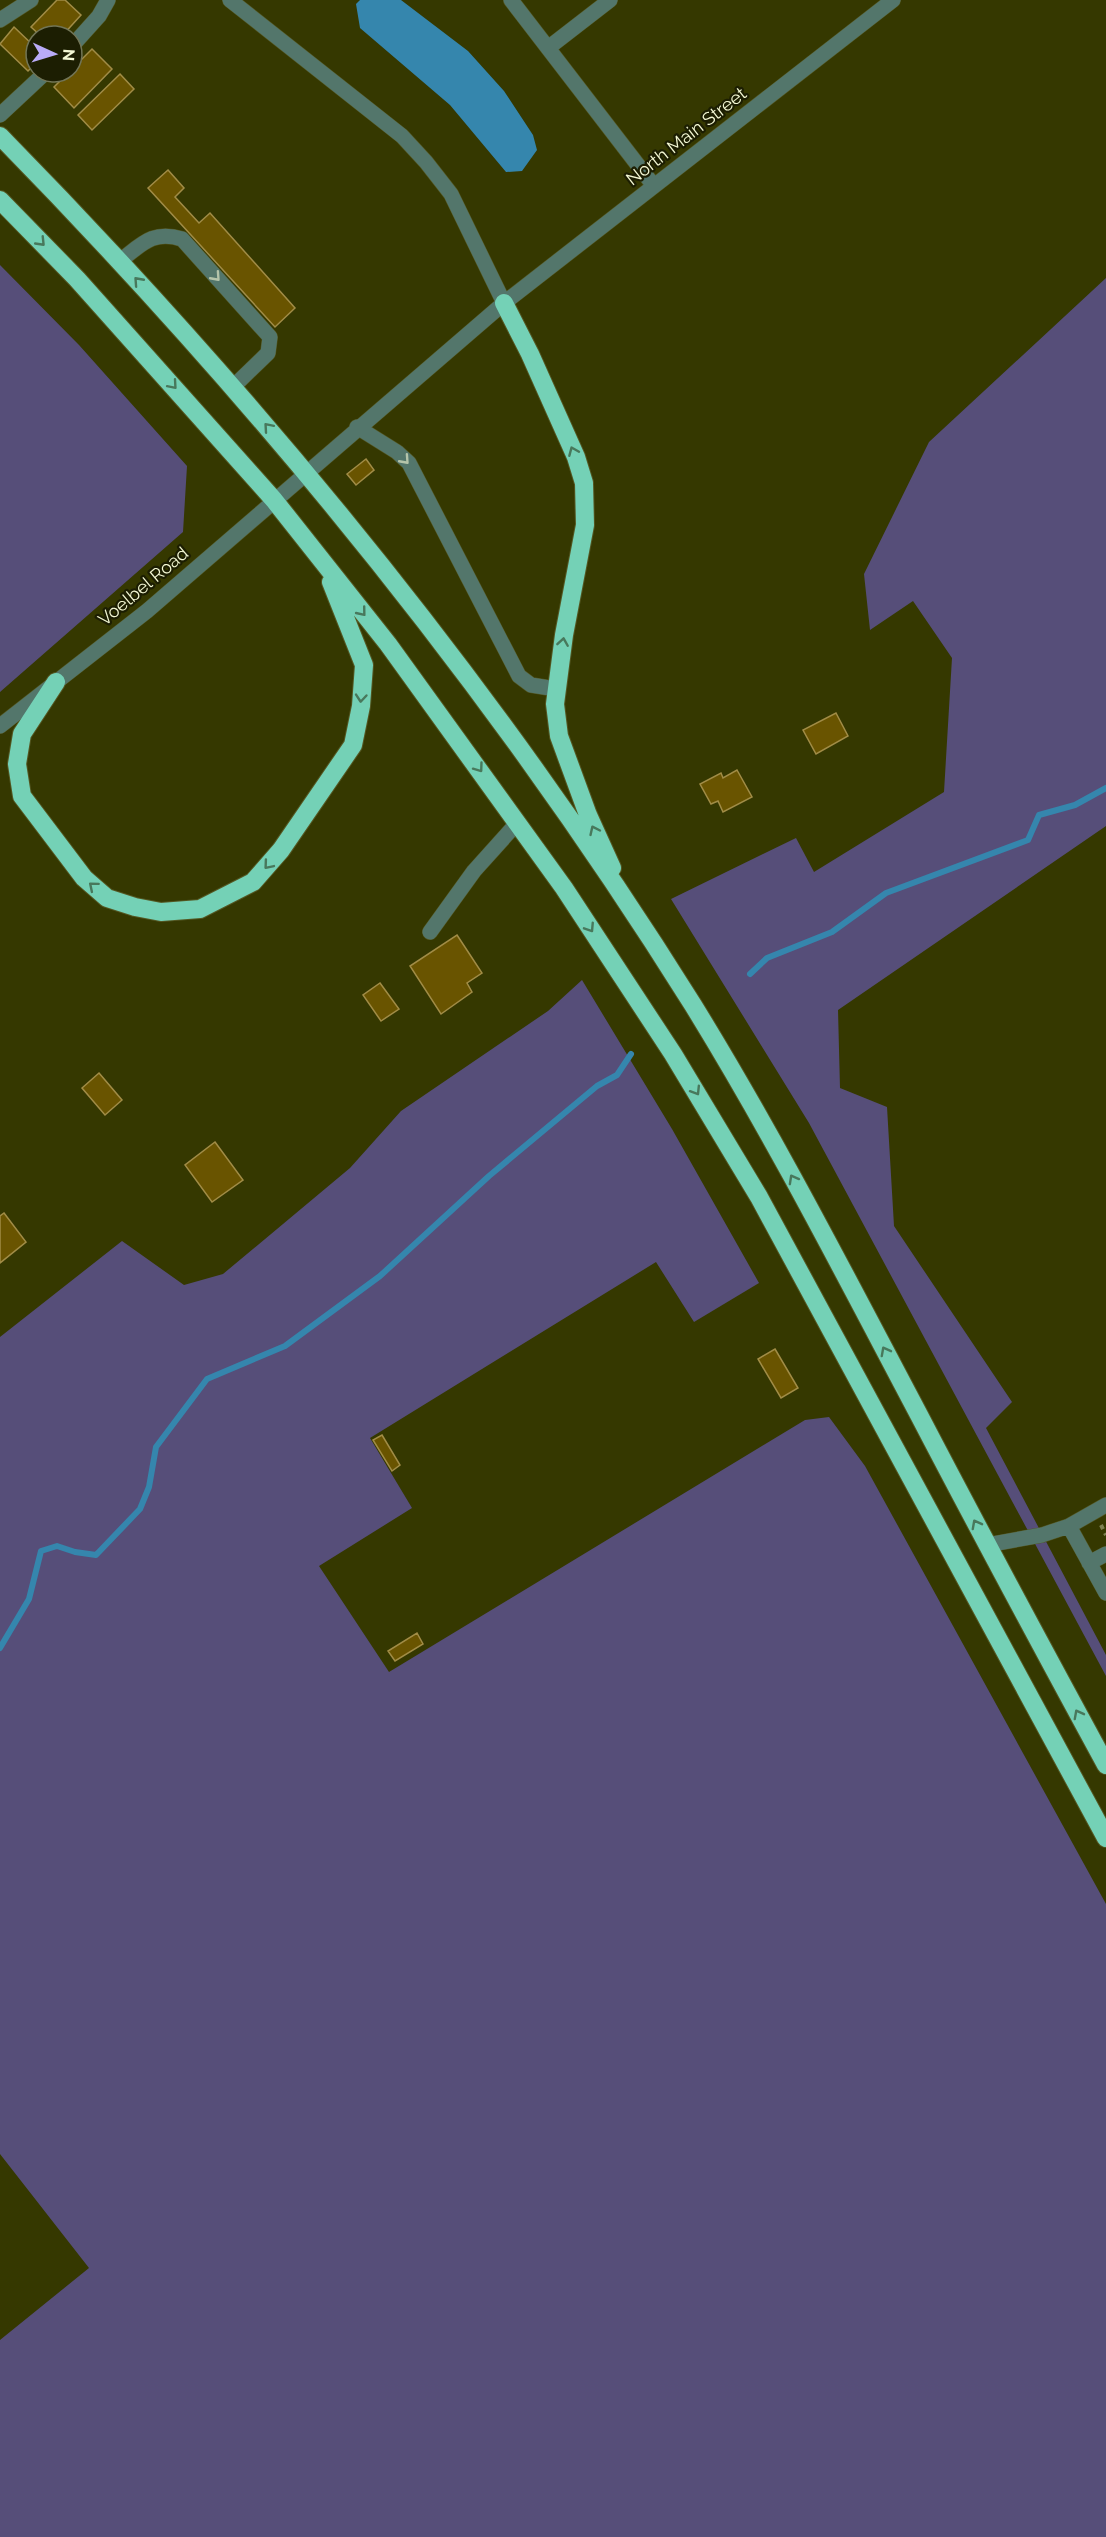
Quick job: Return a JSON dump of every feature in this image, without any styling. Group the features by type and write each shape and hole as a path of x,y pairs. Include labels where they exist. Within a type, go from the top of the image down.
{"highway":[{"path":"0,136 120,261 233,387 392,576 478,691 637,921 692,1004 771,1139 1106,1765"},
{"path":"0,200 85,288 274,500 388,644 518,822 673,1054 759,1197 1106,1838"},
{"path":"504,303 530,354 576,457 584,483 585,525 555,704 559,736 588,815 637,921"},
{"path":"56,682 22,734 17,764 22,796 84,878 107,898 161,912 200,909 253,882 280,850 353,745 361,706 364,665 324,564"}],"street":[{"path":"0,20 31,0"},
{"path":"84,33 99,16 108,0"},
{"path":"230,0 402,136 426,162 451,195 504,303"},
{"path":"511,0 654,186"},
{"path":"548,48 610,0"},
{"name":"North Main Street","path":"306,471 504,303 893,0"},
{"path":"0,115 33,84"},
{"path":"120,261 149,239 167,234 182,239 262,328 270,337 268,353 233,387"},
{"path":"357,427 397,452 409,463 519,676 531,686 556,689"},
{"name":"Voelbel Road","path":"0,726 147,611 306,471"},
{"path":"430,932 474,871 518,822"},
{"path":"987,1545 1042,1535 1068,1526 1106,1505"},
{"path":"1068,1526 1106,1593"},
{"path":"1089,1563 1106,1554"}],"shaded area":[{"path":"0,265 79,345 187,466 183,532 0,692"},
{"path":"1106,278 1106,826 838,1010 840,1088 887,1107 894,1226 1012,1402 986,1428 1106,1655 1106,1676 809,1123 671,899 796,838 814,872 944,792 952,658 913,601 870,630 864,574 929,442"},
{"path":"582,980 672,1129 759,1283 694,1322 656,1262 370,1438 412,1508 319,1566 389,1672 805,1420 829,1417 865,1466 1106,1904 1106,2537 0,2537 0,2340 89,2268 0,2154 0,1337 122,1241 184,1285 223,1274 350,1168 401,1111 548,1011"}],"water":[{"path":"360,0 401,0 468,51 504,91 533,135 537,150 522,171 506,172 450,105 360,28 356,4"}],"building":[{"path":"57,0 65,0 81,15 73,24 34,24"},
{"path":"14,27 24,37 24,67 0,44"},
{"path":"92,49 112,69 74,108 54,87 57,84 84,84 84,57"},
{"path":"120,74 134,89 92,130 78,115"},
{"path":"168,170 184,188 175,197 199,223 210,213 295,308 275,327 148,188"},
{"path":"366,459 374,470 356,485 347,474"},
{"path":"836,713 848,736 816,754 803,730"},
{"path":"737,770 752,797 723,812 718,801 711,804 700,784 721,773 723,778"},
{"path":"457,935 482,973 467,983 472,992 441,1014 410,966"},
{"path":"380,983 399,1009 381,1021 363,995"},
{"path":"99,1073 122,1100 105,1115 82,1088"},
{"path":"215,1142 243,1180 212,1202 185,1165"},
{"path":"4,1213 26,1242 0,1263 0,1216"},
{"path":"775,1349 798,1388 781,1398 758,1359"},
{"path":"382,1435 400,1465 392,1471 373,1440"},
{"path":"417,1633 423,1644 395,1661 388,1651"}],"waterway":[{"path":"750,974 767,958 832,932 886,893 1028,840 1039,815 1075,805 1106,788"},
{"path":"0,1648 29,1599 41,1551 57,1546 96,1555 140,1509 149,1487 156,1447 207,1379 285,1346 380,1276 489,1176 597,1086 617,1075 631,1054"}]}
